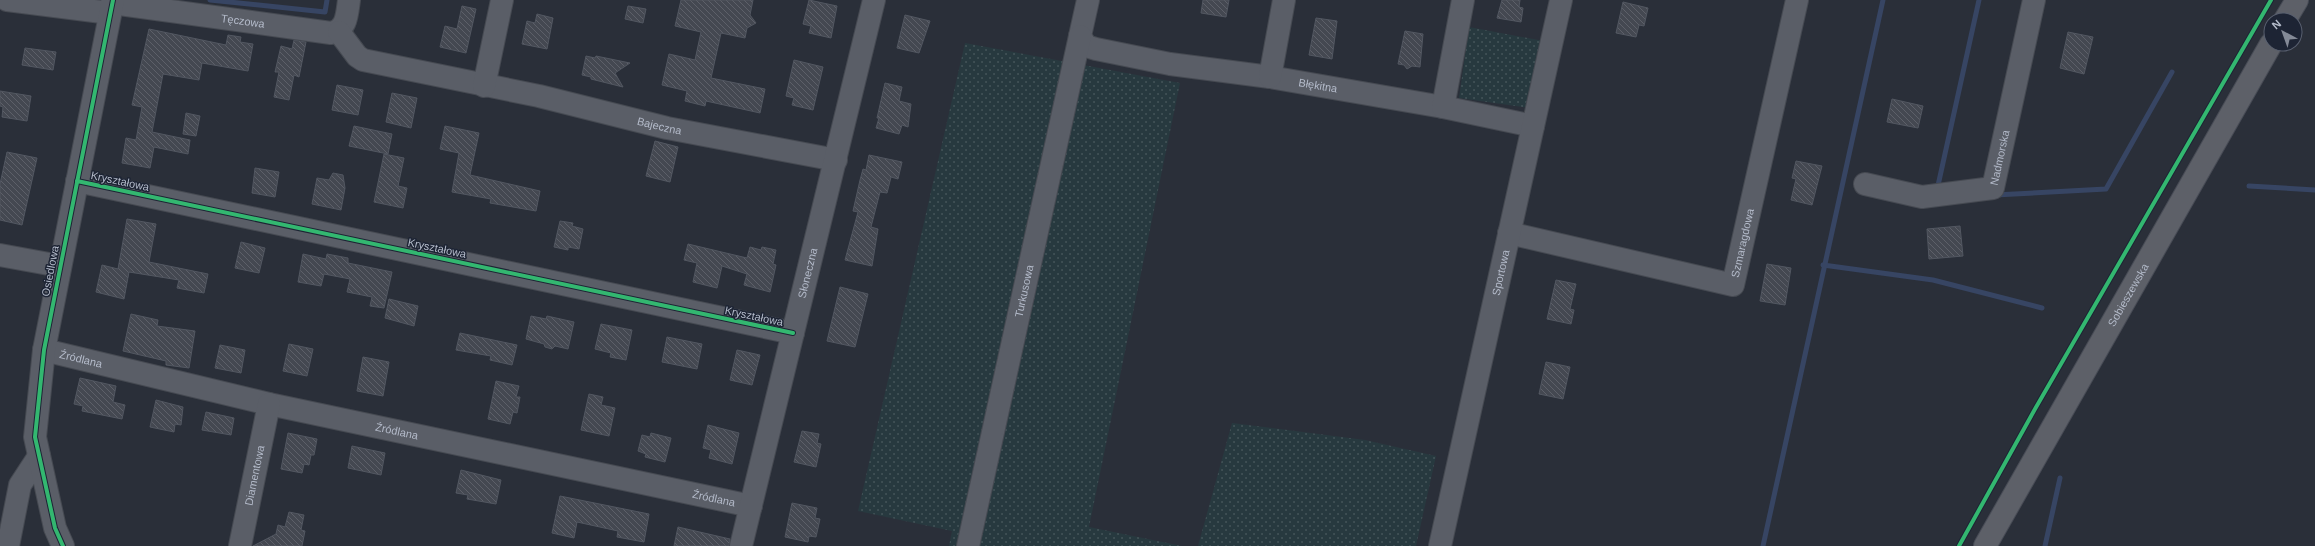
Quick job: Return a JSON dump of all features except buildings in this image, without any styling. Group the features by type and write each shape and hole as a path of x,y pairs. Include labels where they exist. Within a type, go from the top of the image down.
{"main road":[{"path":"2289,12 2296,0"},
{"name":"Sobieszewska","path":"1985,546 2266,52"}],"street":[{"name":"Tęczowa","path":"6,0 112,6 332,33 339,32"},
{"path":"339,32 344,25 349,0"},
{"path":"484,86 502,0"},
{"name":"Słoneczna","path":"741,546 874,0"},
{"name":"Turkusowa","path":"968,546 1088,0"},
{"path":"1080,36 1086,46 1112,53 1170,64 1270,77 1284,0"},
{"path":"1443,107 1463,0"},
{"name":"Sportowa","path":"1440,546 1561,0"},
{"name":"Szmaragdowa","path":"1510,233 1733,285 1797,0"},
{"name":"Nadmorska","path":"1865,184 1922,197 1993,188 2034,0"},
{"name":"Osiedlowa","path":"63,546 55,528 35,437 44,350 112,6"},
{"name":"Bajeczna","path":"339,32 357,56 363,60 484,86 539,96 667,128 836,160"},
{"name":"Błękitna","path":"1270,77 1443,107 1533,126"},
{"name":"Kryształowa","path":"77,181 793,333"},
{"path":"0,255 60,266"},
{"name":"Źródlana","path":"44,350 269,404 751,506"},
{"name":"Diamentowa","path":"240,546 269,404"},
{"path":"8,546 20,485 39,456"}],"shaded area":[{"path":"1469,27 1544,41 1529,108 1459,98"},
{"path":"965,43 1180,83 1089,527 1182,546 949,546 952,531 858,511"},
{"path":"1232,423 1365,440 1436,456 1416,546 1198,546"}],"waterway":[{"path":"210,0 325,12 327,0"},
{"path":"1763,546 1883,0"},
{"path":"1937,190 1979,0"},
{"path":"1995,195 2106,189 2172,72"},
{"path":"2249,186 2315,190"},
{"path":"1823,265 1933,280 2042,308"},
{"path":"2045,546 2060,478"}],"cycle path":[{"path":"63,546 55,528 35,437 44,350 113,0"},
{"path":"1959,546 2035,409 2271,0"},
{"path":"77,181 793,333"}]}
